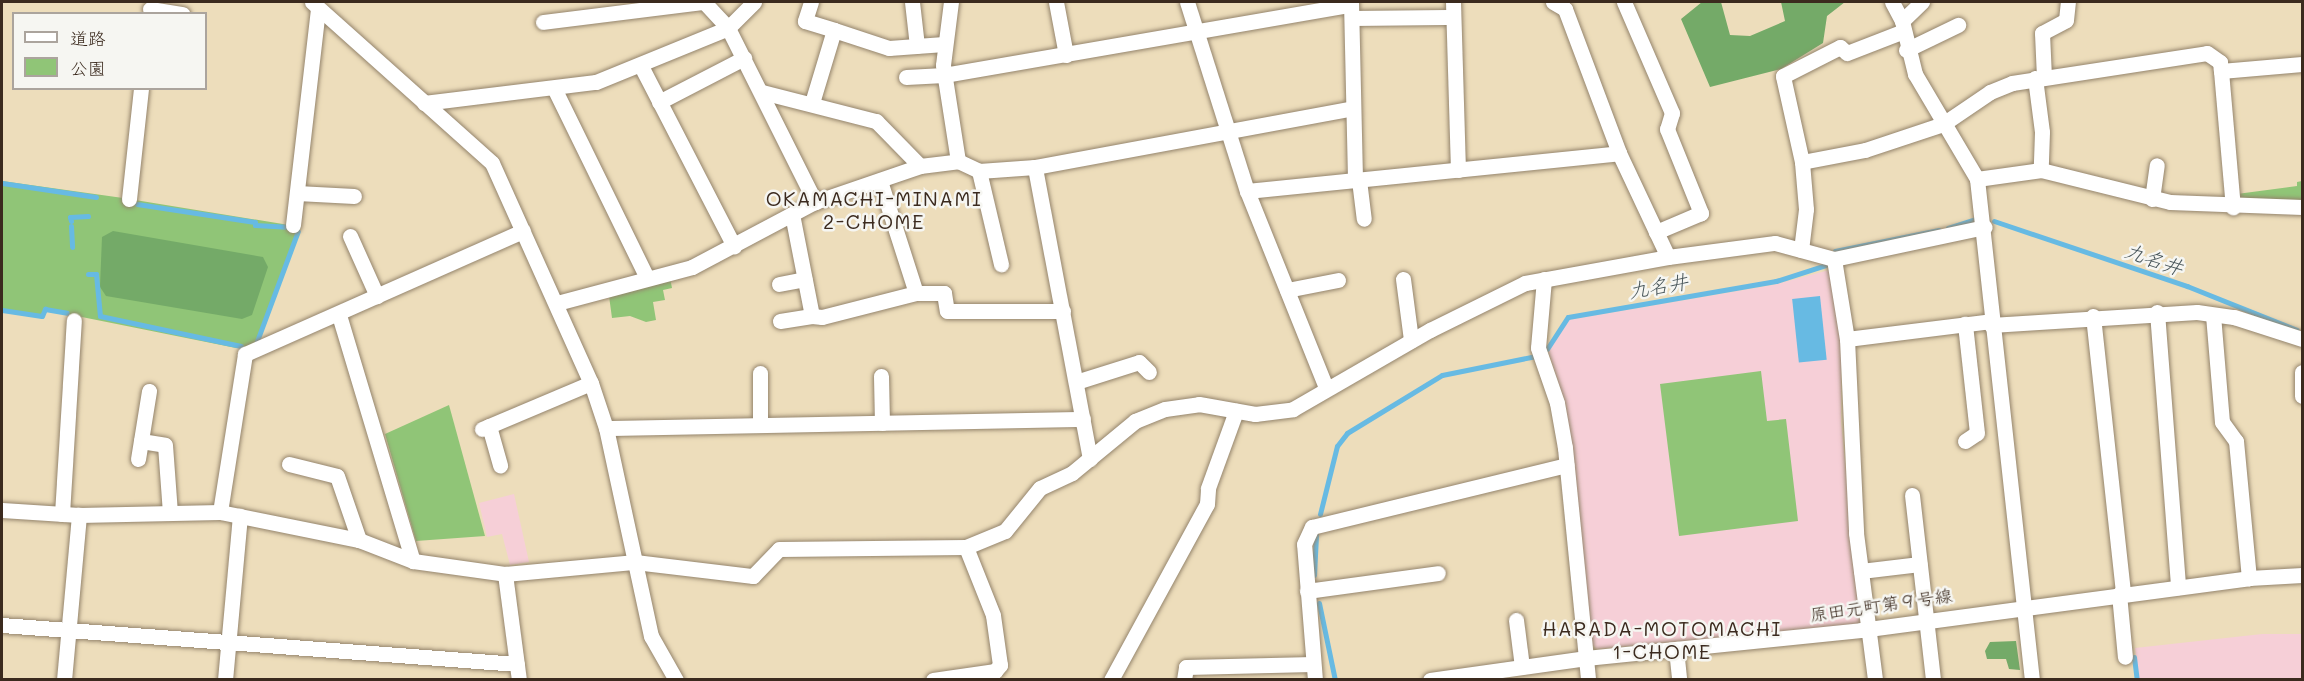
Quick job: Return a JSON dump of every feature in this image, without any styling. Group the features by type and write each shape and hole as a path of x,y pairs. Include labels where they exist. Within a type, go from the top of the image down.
{"street":[{"path":"543,22 704,2 728,28 815,202"},
{"path":"424,103 596,82 641,66 728,28 754,2"},
{"path":"811,2 805,21 889,48 944,44"},
{"path":"912,2 917,46"},
{"path":"951,2 944,44 944,75 958,161"},
{"path":"1056,2 1066,55"},
{"path":"1187,2 1247,191 1326,388"},
{"path":"1624,2 1672,113 1666,129 1701,213 1656,231"},
{"path":"1892,2 1903,26 1906,50 1915,74 1977,179 1985,227 1991,323 2032,680"},
{"path":"1801,250 1806,208 1802,162 1783,76 1840,47 1847,53 1903,26 1922,2"},
{"path":"2041,170 2042,33 2066,20 2068,2"},
{"path":"1565,4 1619,153 1668,257"},
{"path":"315,5 492,163 557,303 591,383 606,428 651,636 676,680"},
{"path":"293,225 315,5"},
{"path":"150,8 172,12"},
{"path":"1351,8 1357,180 1364,219"},
{"path":"906,77 944,75 1196,31 1351,8 1453,9 1458,170"},
{"path":"1906,50 1958,25"},
{"path":"812,103 834,30"},
{"path":"1802,162 1865,150 1943,124 1990,92 2040,77 2207,53 2220,62 2233,207"},
{"path":"659,102 744,58"},
{"path":"2221,70 2302,64"},
{"path":"641,66 734,246"},
{"path":"554,88 647,278"},
{"path":"129,199 141,90"},
{"path":"762,92 876,121 920,166"},
{"path":"557,303 692,267 815,202 920,166 958,161 979,171 1035,167 1229,134 1353,108"},
{"path":"1247,191 1619,153"},
{"path":"2152,199 2157,165"},
{"path":"1035,167 1064,311 1090,459"},
{"path":"1977,179 2041,170 2152,199 2233,207 2302,207"},
{"path":"979,171 1001,264"},
{"path":"880,181 916,292"},
{"path":"297,193 354,196"},
{"path":"792,214 812,316"},
{"path":"2,510 79,515 219,512 359,540 414,561 505,574 635,562 753,576 780,549 966,547 1005,531 1040,488 1072,473 1135,421 1165,409 1198,404 1255,414 1293,409 1411,340 1525,283 1668,257 1775,243 1834,259 1985,227"},
{"path":"219,512 245,354 339,315 523,231"},
{"path":"351,236 377,296"},
{"path":"1834,259 1847,339 1849,448 1875,680"},
{"path":"779,284 805,279"},
{"path":"1403,279 1411,340"},
{"path":"1544,279 1538,348 1557,402 1567,465 1588,680"},
{"path":"1287,290 1338,280"},
{"path":"780,321 812,316 822,317 916,292 944,293 947,311 1064,311"},
{"path":"1847,339 1965,324 2157,312 2213,315 2302,339"},
{"path":"2157,312 2178,587"},
{"path":"339,315 414,561"},
{"path":"2213,315 2222,422 2236,441 2249,578"},
{"path":"2093,316 2121,594 2125,657"},
{"path":"62,514 74,320"},
{"path":"1965,324 1977,433 1965,441"},
{"path":"1076,382 1139,362 1149,372"},
{"path":"2302,372 2302,396"},
{"path":"760,373 760,425"},
{"path":"881,376 882,423"},
{"path":"500,465 486,428 591,383"},
{"path":"138,459 149,392"},
{"path":"1111,680 1207,504 1208,488 1236,411"},
{"path":"606,428 1083,419"},
{"path":"141,441 165,445 170,513"},
{"path":"290,464 337,476 359,540"},
{"path":"1184,680 1186,667 1314,672 1304,544 1312,527 1567,465"},
{"path":"1912,495 1933,680"},
{"path":"64,680 79,515"},
{"path":"225,680 240,516"},
{"path":"933,680 995,672 1000,665 993,615 966,547"},
{"path":"1861,571 1920,564"},
{"path":"1307,591 1438,573"},
{"path":"2,625 228,642 518,672 505,574"},
{"name":"原田元町第９号線","path":"1430,680 1473,677 1586,658 1870,626 2249,578 2302,575"},
{"path":"1516,620 1522,667"},
{"path":"1676,649 1679,680"}],"shaded area":[{"path":"1829,270 1841,342 1841,422 1861,624 1597,649 1591,643 1566,406 1548,350 1568,320 1773,285"},
{"path":"514,494 529,562 510,565 502,534 487,537 479,503"},
{"path":"2262,634 2302,634 2302,679 2139,679 2135,648"}],"green space":[{"path":"1702,2 1721,2 1730,35 1750,36 1785,21 1781,2 1845,2 1827,16 1823,43 1781,69 1710,87 1681,19"},
{"path":"2,181 301,227 255,345 236,348 47,310 44,317 2,311"},
{"path":"2302,181 2302,200 2239,201 2237,194 2297,186 2297,182"},
{"path":"113,231 263,257 268,267 252,315 242,319 106,296 100,287 102,237"},
{"path":"670,278 672,288 663,290 665,300 653,302 656,320 646,322 630,316 612,318 609,296"},
{"path":"1761,371 1767,421 1786,419 1798,521 1679,536 1660,384"},
{"path":"449,405 485,536 416,541 385,434"},
{"path":"2016,641 2020,670 2009,669 2006,659 1987,659 1985,651 1990,642"}],"water":[{"path":"1820,296 1827,360 1799,363 1792,299"}],"waterway":[{"path":"2,183 96,197"},
{"path":"137,204 255,222 255,225 291,227"},
{"path":"71,221 70,217 88,216"},
{"name":"九名井","path":"1948,228 1978,218"},
{"name":"九名井","path":"1994,221 2187,286 2297,330"},
{"path":"71,226 72,247"},
{"name":"九名井","path":"1835,251 1939,230"},
{"path":"257,341 298,231"},
{"name":"九名井","path":"1547,349 1568,317 1776,281 1826,265"},
{"path":"88,274 96,274 100,316 241,346"},
{"path":"2,310 42,316 45,309 67,313"},
{"name":"九名井","path":"1320,514 1337,446 1347,433 1442,375 1536,356"},
{"name":"九名井","path":"1314,575 1316,535"},
{"name":"九名井","path":"1319,603 1335,680"},
{"path":"2134,657 2137,680"}],"district":[{"name":"OKAMACHI-MINAMI 2-CHOME","path":"874,210"},
{"name":"HARADA-MOTOMACHI 1-CHOME","path":"1662,640"}]}
